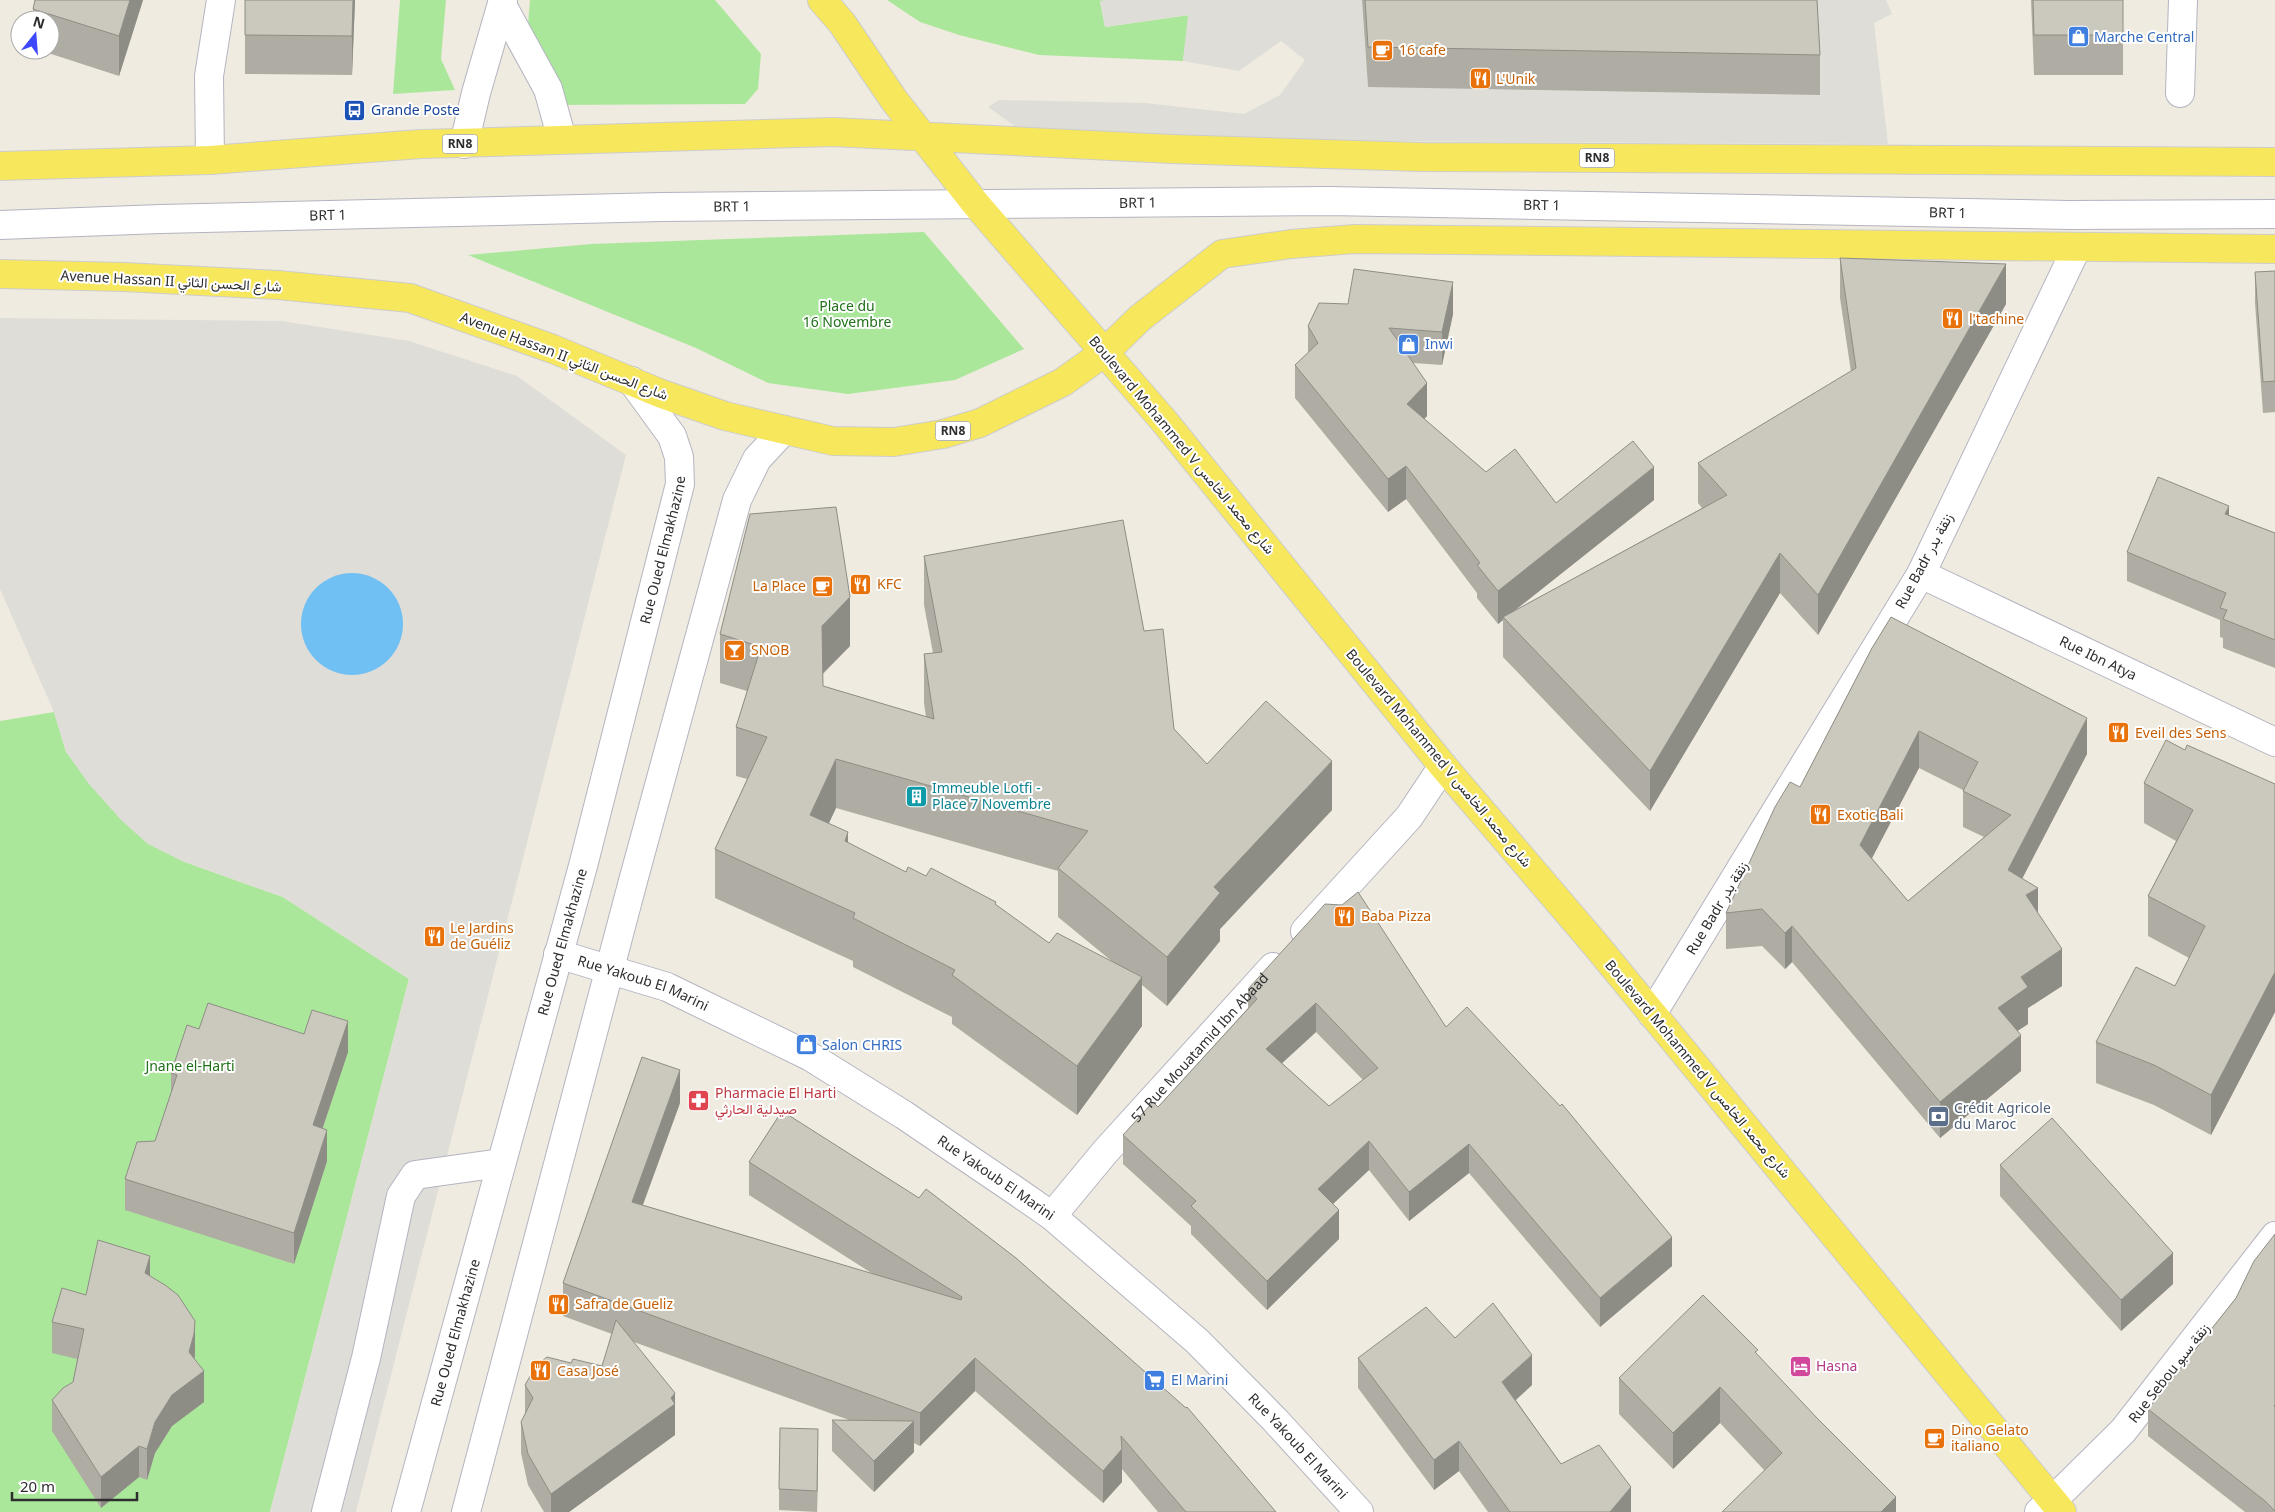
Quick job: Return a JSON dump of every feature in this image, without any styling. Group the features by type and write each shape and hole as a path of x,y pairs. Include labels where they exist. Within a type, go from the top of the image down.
{"main road":[{"name":"Boulevard Mohammed V شارع محمد الخامس","path":"822,0 842,23 920,135 975,203 1209,475 1443,766 1652,1014 2010,1447 2051,1508"},
{"name":"RN8","path":"0,166 210,160 421,144 832,132 1172,149 1421,157 2275,162"},
{"name":"RN8","path":"1105,352 1140,318 1222,254 1291,244 1355,239 2275,249"},
{"name":"Avenue Hassan II شارع الحسن الثاني","path":"0,274 124,277 278,286 410,298 553,349 662,394 725,416 833,441 894,442 943,434 980,423 1048,390 1105,352"}],"street":[{"path":"210,160 209,76 221,0"},
{"path":"2180,93 2183,0"},
{"path":"502,2 548,89 562,139"},
{"path":"464,144 476,93 502,2"},
{"name":"BRT 1","path":"0,225 419,212 975,203 1329,201 2069,215 2275,214"},
{"name":"Rue Badr زنقة بدر","path":"1652,1014 1921,574 2077,248"},
{"name":"Rue Oued Elmakhazine","path":"406,1512 583,866 680,484 679,457 672,436 632,380"},
{"path":"469,1509 610,970 737,500 757,459 784,430"},
{"name":"Rue Ibn Atya","path":"1921,574 2275,742"},
{"name":"57 Rue Mouatamid Ibn Abaad","path":"1052,1216 1105,1152 1409,817 1443,766"},
{"name":"Rue Yakoub El Marini","path":"558,954 667,987 810,1057 904,1115 1052,1216 1197,1341 1275,1420 1359,1512"},
{"path":"326,1512 366,1358 401,1196 415,1175 501,1163"},
{"name":"Rue Sebou زنقة سبو","path":"2051,1508 2123,1431 2275,1236"}],"green space":[{"path":"400,0 446,0 441,59 455,90 393,94"},
{"path":"530,0 715,0 761,54 758,89 745,104 549,105 525,63"},
{"path":"887,0 1105,0 1100,2 1105,27 1189,15 1183,61 1039,55 959,35 920,22"},
{"name":"Place du 16 Novembre","path":"924,232 1024,349 955,380 848,394 768,383 696,348 468,255 591,244"},
{"name":"Jnane el-Harti","path":"54,712 66,752 182,861 283,897 409,979 270,1512 0,1512 0,721"}],"shaded area":[{"path":"1362,0 1368,87 1814,0 1886,0 1892,14 1874,23 1888,144 1359,141 1026,134 988,107 999,100 1145,103 1244,114 1280,95 1305,60 1281,41 1239,71 1183,61 1188,15 1105,27 1100,1"},
{"path":"0,318 282,321 409,341 517,376 626,455 356,1512 270,1512 409,979 283,897 182,861 148,844 122,821 89,784 66,752 54,712 0,589"}],"water":[{"path":"352,573 372,577 388,588 399,604 403,624 399,644 388,660 372,671 352,675 332,671 316,660 305,644 301,624 305,604 316,588 332,577"}],"building":[{"path":"35,0 130,0 119,36 60,17 60,10 33,9"},
{"path":"245,0 353,0 352,36 245,35"},
{"path":"1365,0 1817,0 1820,55 1368,47"},
{"path":"2033,0 2123,0 2123,35 2034,35"},
{"path":"1840,258 2006,264 1818,595 1780,553 1650,771 1503,617 1727,495 1698,463 1856,368"},
{"path":"1354,269 1453,282 1442,332 1389,328 1427,383 1407,404 1486,472 1515,449 1556,503 1633,441 1654,467 1498,591 1477,565 1480,563 1406,466 1388,479 1295,365 1318,343 1308,326 1319,303 1348,304"},
{"path":"2275,271 2275,381 2263,382 2255,272"},
{"path":"2158,477 2229,506 2225,514 2275,533 2275,640 2223,619 2227,610 2220,608 2226,593 2127,552"},
{"path":"836,507 850,597 822,626 823,686 934,719 924,654 942,652 924,556 1123,520 1144,631 1163,629 1174,729 1207,764 1266,701 1332,761 1214,887 1220,893 1167,957 1058,868 1088,831 836,759 810,815 848,832 845,841 906,872 908,867 926,876 931,868 996,902 995,904 1049,943 1057,933 1142,977 1077,1066 952,975 955,970 853,918 855,913 715,849 767,737 736,727 761,647 720,634 750,514"},
{"path":"1891,617 2087,718 2008,870 2038,888 2026,895 2062,949 2021,977 2028,987 1998,1008 2021,1035 1940,1102 1792,926 1785,933 1762,909 1726,913 1775,807 1790,782 1800,787 1872,648","holes":["1919,731 1978,762 1963,791 2011,815 1908,901 1860,845"]},
{"path":"2166,740 2185,750 2187,745 2275,784 2275,972 2211,1095 2154,1065 2096,1042 2136,967 2175,986 2205,926 2148,896 2193,810 2144,783"},
{"path":"1358,892 1446,1027 1467,1007 1560,1106 1562,1104 1672,1237 1600,1298 1469,1144 1409,1192 1369,1141 1318,1189 1339,1210 1267,1281 1191,1206 1196,1201 1123,1135 1153,1102 1158,1107 1257,999 1248,989 1325,904 1342,905","holes":["1316,1003 1378,1068 1329,1106 1266,1049"]},
{"path":"208,1003 304,1034 312,1010 348,1021 313,1125 327,1130 294,1233 125,1179 137,1142 155,1141 177,1075 171,1073 187,1025 199,1029"},
{"path":"642,1057 680,1070 632,1202 961,1300 962,1297 749,1162 782,1111 919,1198 926,1189 1016,1258 1187,1407 1276,1512 1186,1512 1121,1436 1122,1449 1103,1471 975,1358 920,1413 563,1283"},
{"path":"2052,1118 2173,1253 2121,1300 2000,1165"},
{"path":"2275,1234 2275,1511 2265,1501 2148,1409 2236,1298 2254,1261"},
{"path":"98,1240 150,1256 145,1273 178,1295 195,1321 189,1352 204,1371 172,1395 155,1422 147,1449 139,1446 101,1477 52,1400 63,1388 73,1382 84,1329 52,1322 62,1288 86,1295"},
{"path":"1703,1295 1758,1350 1755,1352 1817,1418 1896,1497 1881,1512 1722,1512 1782,1453 1720,1387 1673,1433 1619,1378"},
{"path":"1493,1303 1532,1355 1502,1382 1561,1464 1599,1445 1631,1487 1610,1512 1510,1512 1459,1441 1434,1460 1358,1358 1426,1307 1455,1338"},
{"path":"616,1320 675,1393 671,1398 675,1404 551,1494 528,1454 521,1422 533,1398 525,1385 536,1366 547,1357 571,1363 573,1359 602,1366"},
{"path":"832,1420 914,1421 874,1461"},
{"path":"780,1428 818,1429 817,1491 779,1489"}],"place":[{"name":"Marche Central","path":"2078,37"},
{"name":"16 cafe","path":"1383,50"},
{"name":"L'Unik","path":"1480,79"},
{"name":"Grande Poste","path":"355,110"},
{"name":"l'tachine","path":"1953,319"},
{"name":"Inwi","path":"1409,344"},
{"name":"KFC","path":"861,584"},
{"name":"La Place","path":"822,586"},
{"name":"SNOB","path":"735,650"},
{"name":"Eveil des Sens","path":"2119,733"},
{"name":"Immeuble Lotfi - Place 7 Novembre","path":"916,796"},
{"name":"Exotic Bali","path":"1821,815"},
{"name":"Baba Pizza","path":"1345,916"},
{"name":"Le Jardins de Guéliz","path":"434,936"},
{"name":"Salon CHRIS","path":"806,1045"},
{"name":"Pharmacie El Harti صيدلية الحارثي","path":"699,1101"},
{"name":"Crédit Agricole du Maroc","path":"1938,1116"},
{"name":"Safra de Gueliz","path":"559,1304"},
{"name":"Hasna","path":"1800,1366"},
{"name":"Casa José","path":"541,1371"},
{"name":"El Marini","path":"1155,1380"},
{"name":"Dino Gelato italiano","path":"1935,1438"}]}
